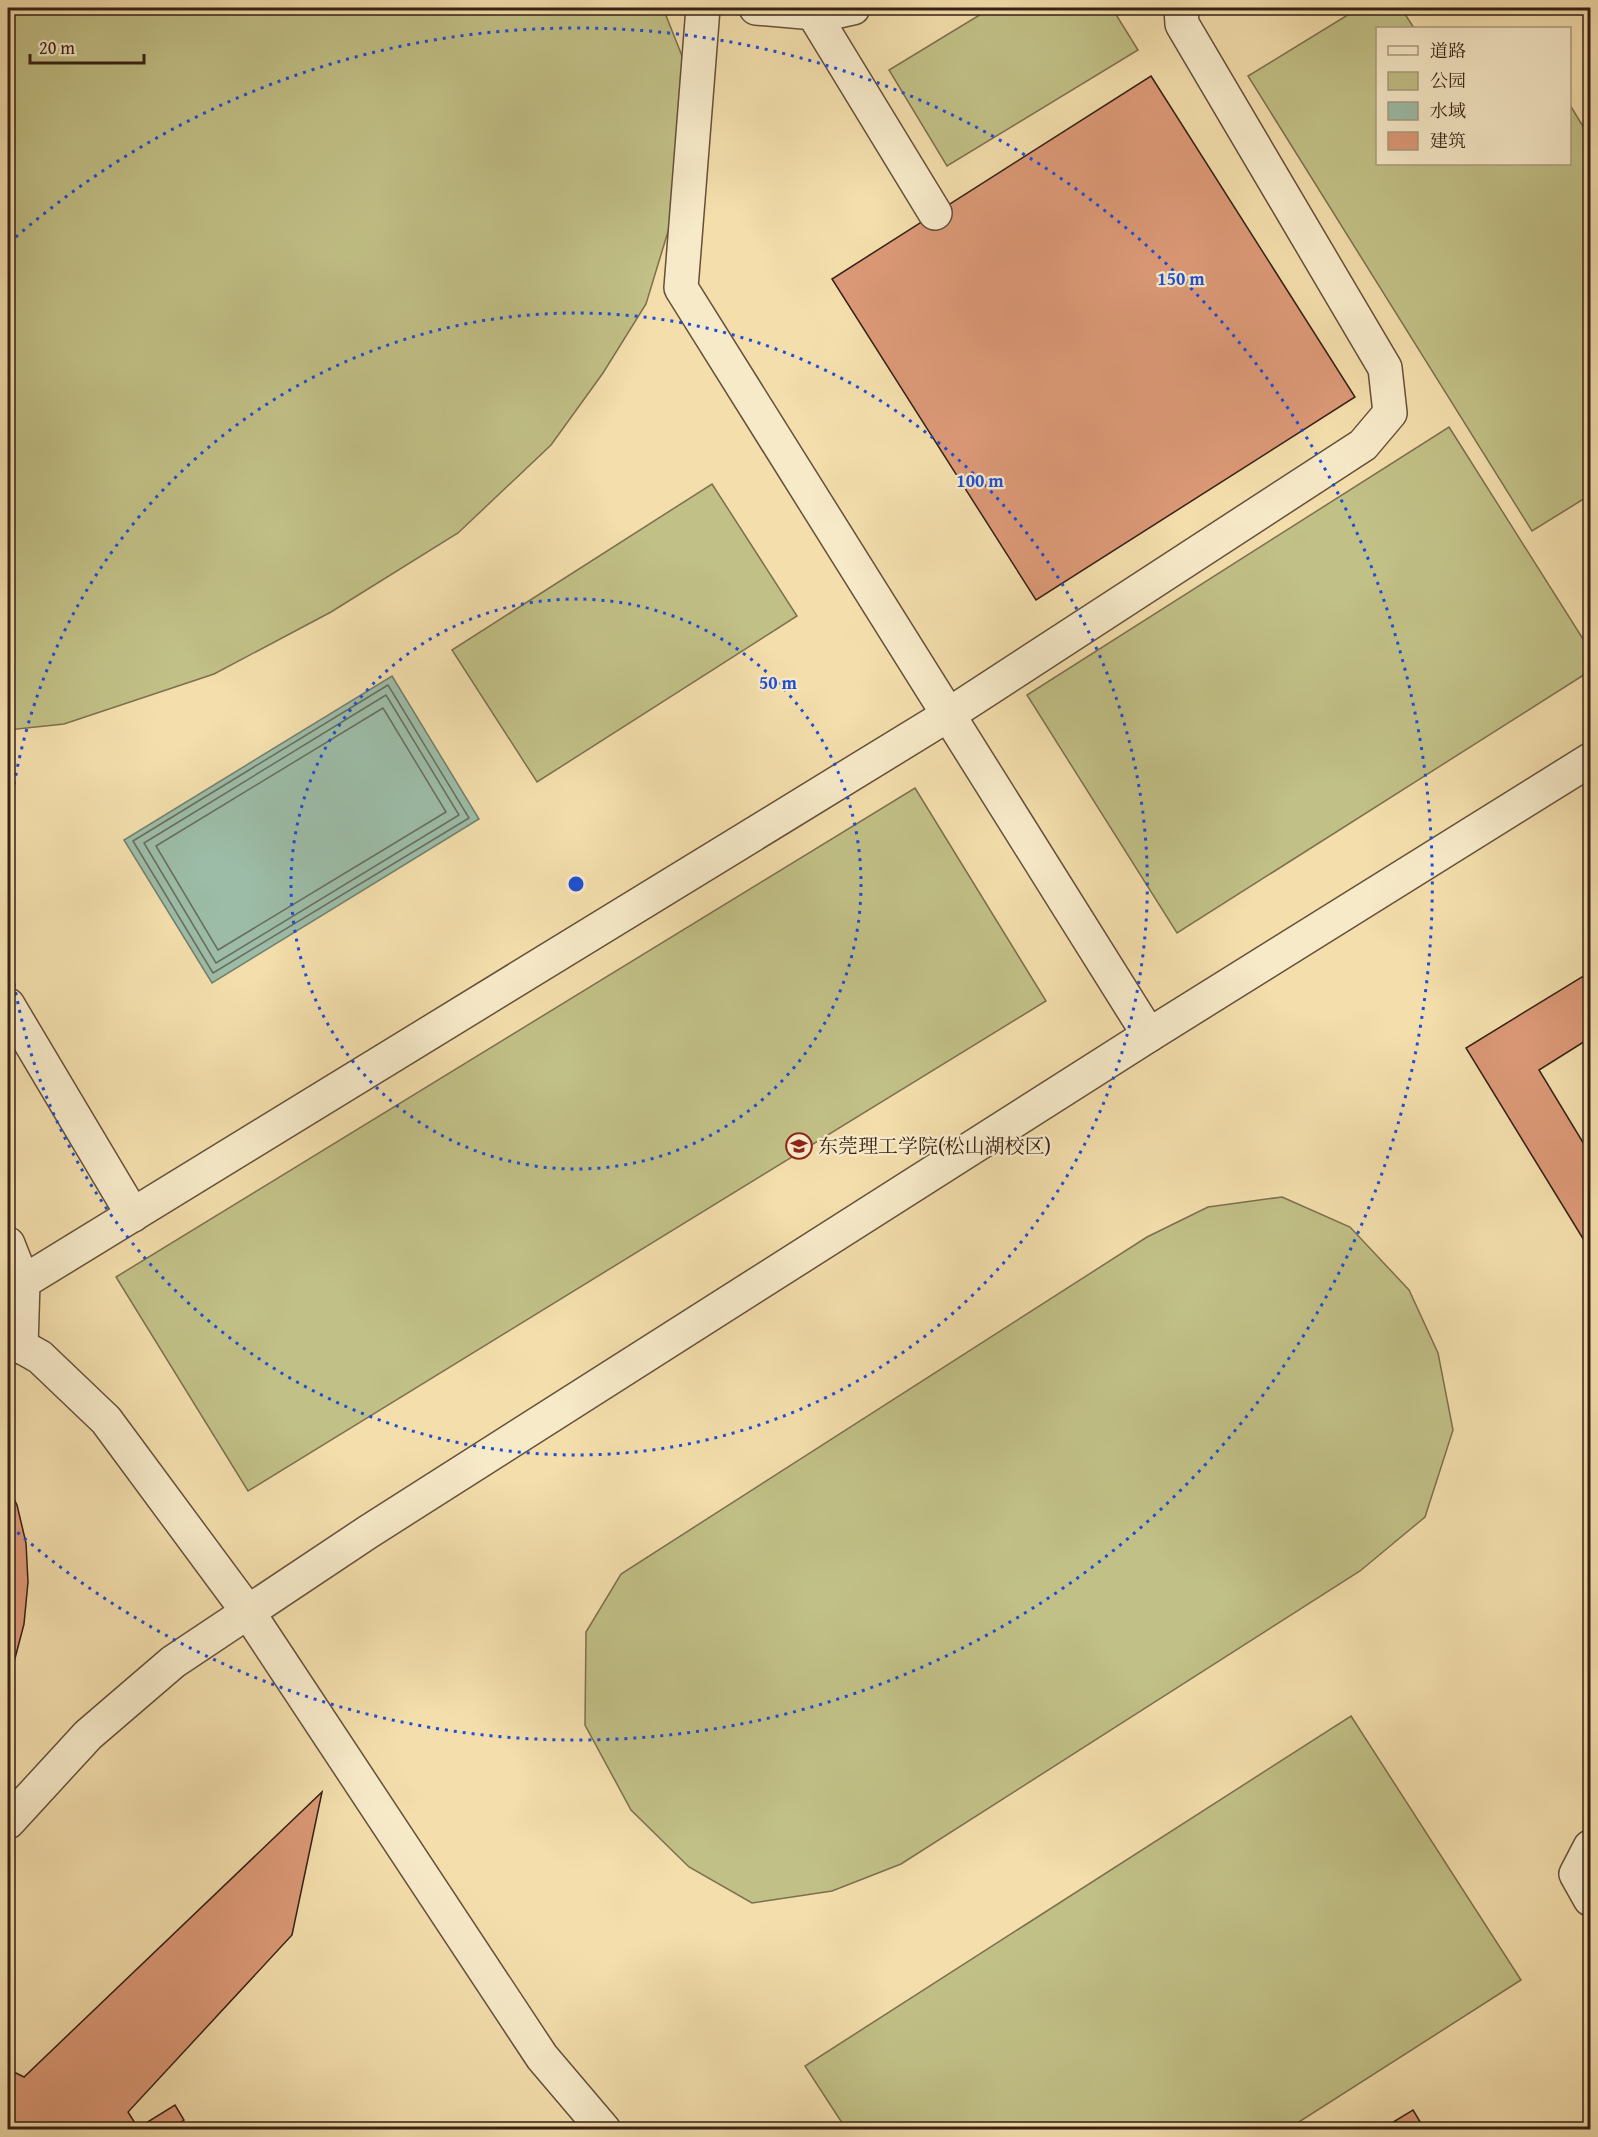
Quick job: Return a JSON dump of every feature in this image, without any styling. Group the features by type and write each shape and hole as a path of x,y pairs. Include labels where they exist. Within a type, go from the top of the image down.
{"street":[{"path":"703,8 681,288 1149,1035"},
{"path":"756,8 826,14 853,8"},
{"path":"15,1278 133,1215 948,715 1363,445 1390,413 1385,368 1182,24 1180,8"},
{"path":"813,13 935,213"},
{"path":"8,1822 88,1735 173,1662 378,1526 1149,1035 1590,759"},
{"path":"8,1005 133,1215"},
{"path":"8,1244 15,1278 14,1343 40,1357 106,1420 248,1612 542,2057 604,2130"},
{"path":"1590,1847 1576,1874 1590,1899"}],"green space":[{"path":"8,8 663,8 686,66 687,169 646,304 603,373 551,445 458,533 331,612 214,674 64,724 8,730"},
{"path":"991,8 1112,8 1138,50 947,166 889,70"},
{"path":"1359,8 1401,8 1413,27 1376,27 1376,165 1571,165 1571,107 1590,138 1590,495 1532,531 1248,76"},
{"path":"1449,427 1590,650 1590,671 1177,933 1027,695"},
{"path":"712,484 797,616 537,782 452,650"},
{"path":"915,788 1046,1001 248,1491 116,1277"},
{"path":"1282,1197 1350,1227 1409,1290 1438,1353 1453,1430 1425,1517 1360,1571 901,1864 832,1891 752,1903 689,1867 631,1810 585,1725 586,1632 621,1574 1147,1237 1208,1207"},
{"path":"1351,1716 1521,1980 1288,2129 846,2129 805,2066"}],"water":[{"path":"392,676 479,819 212,983 124,840"}],"building":[{"path":"1151,76 1355,397 1036,600 832,279"},
{"path":"1590,972 1590,1038 1539,1070 1590,1154 1590,1250 1466,1048"},
{"path":"8,1487 17,1505 26,1543 28,1582 24,1624 8,1685"},
{"path":"322,1792 292,1935 128,2112 138,2128 175,2105 184,2120 169,2130 8,2130 8,2069 24,2077"},
{"path":"1413,2110 1425,2130 1380,2130"}],"place":[{"name":"东莞理工学院(松山湖校区)","path":"799,1146"}]}
